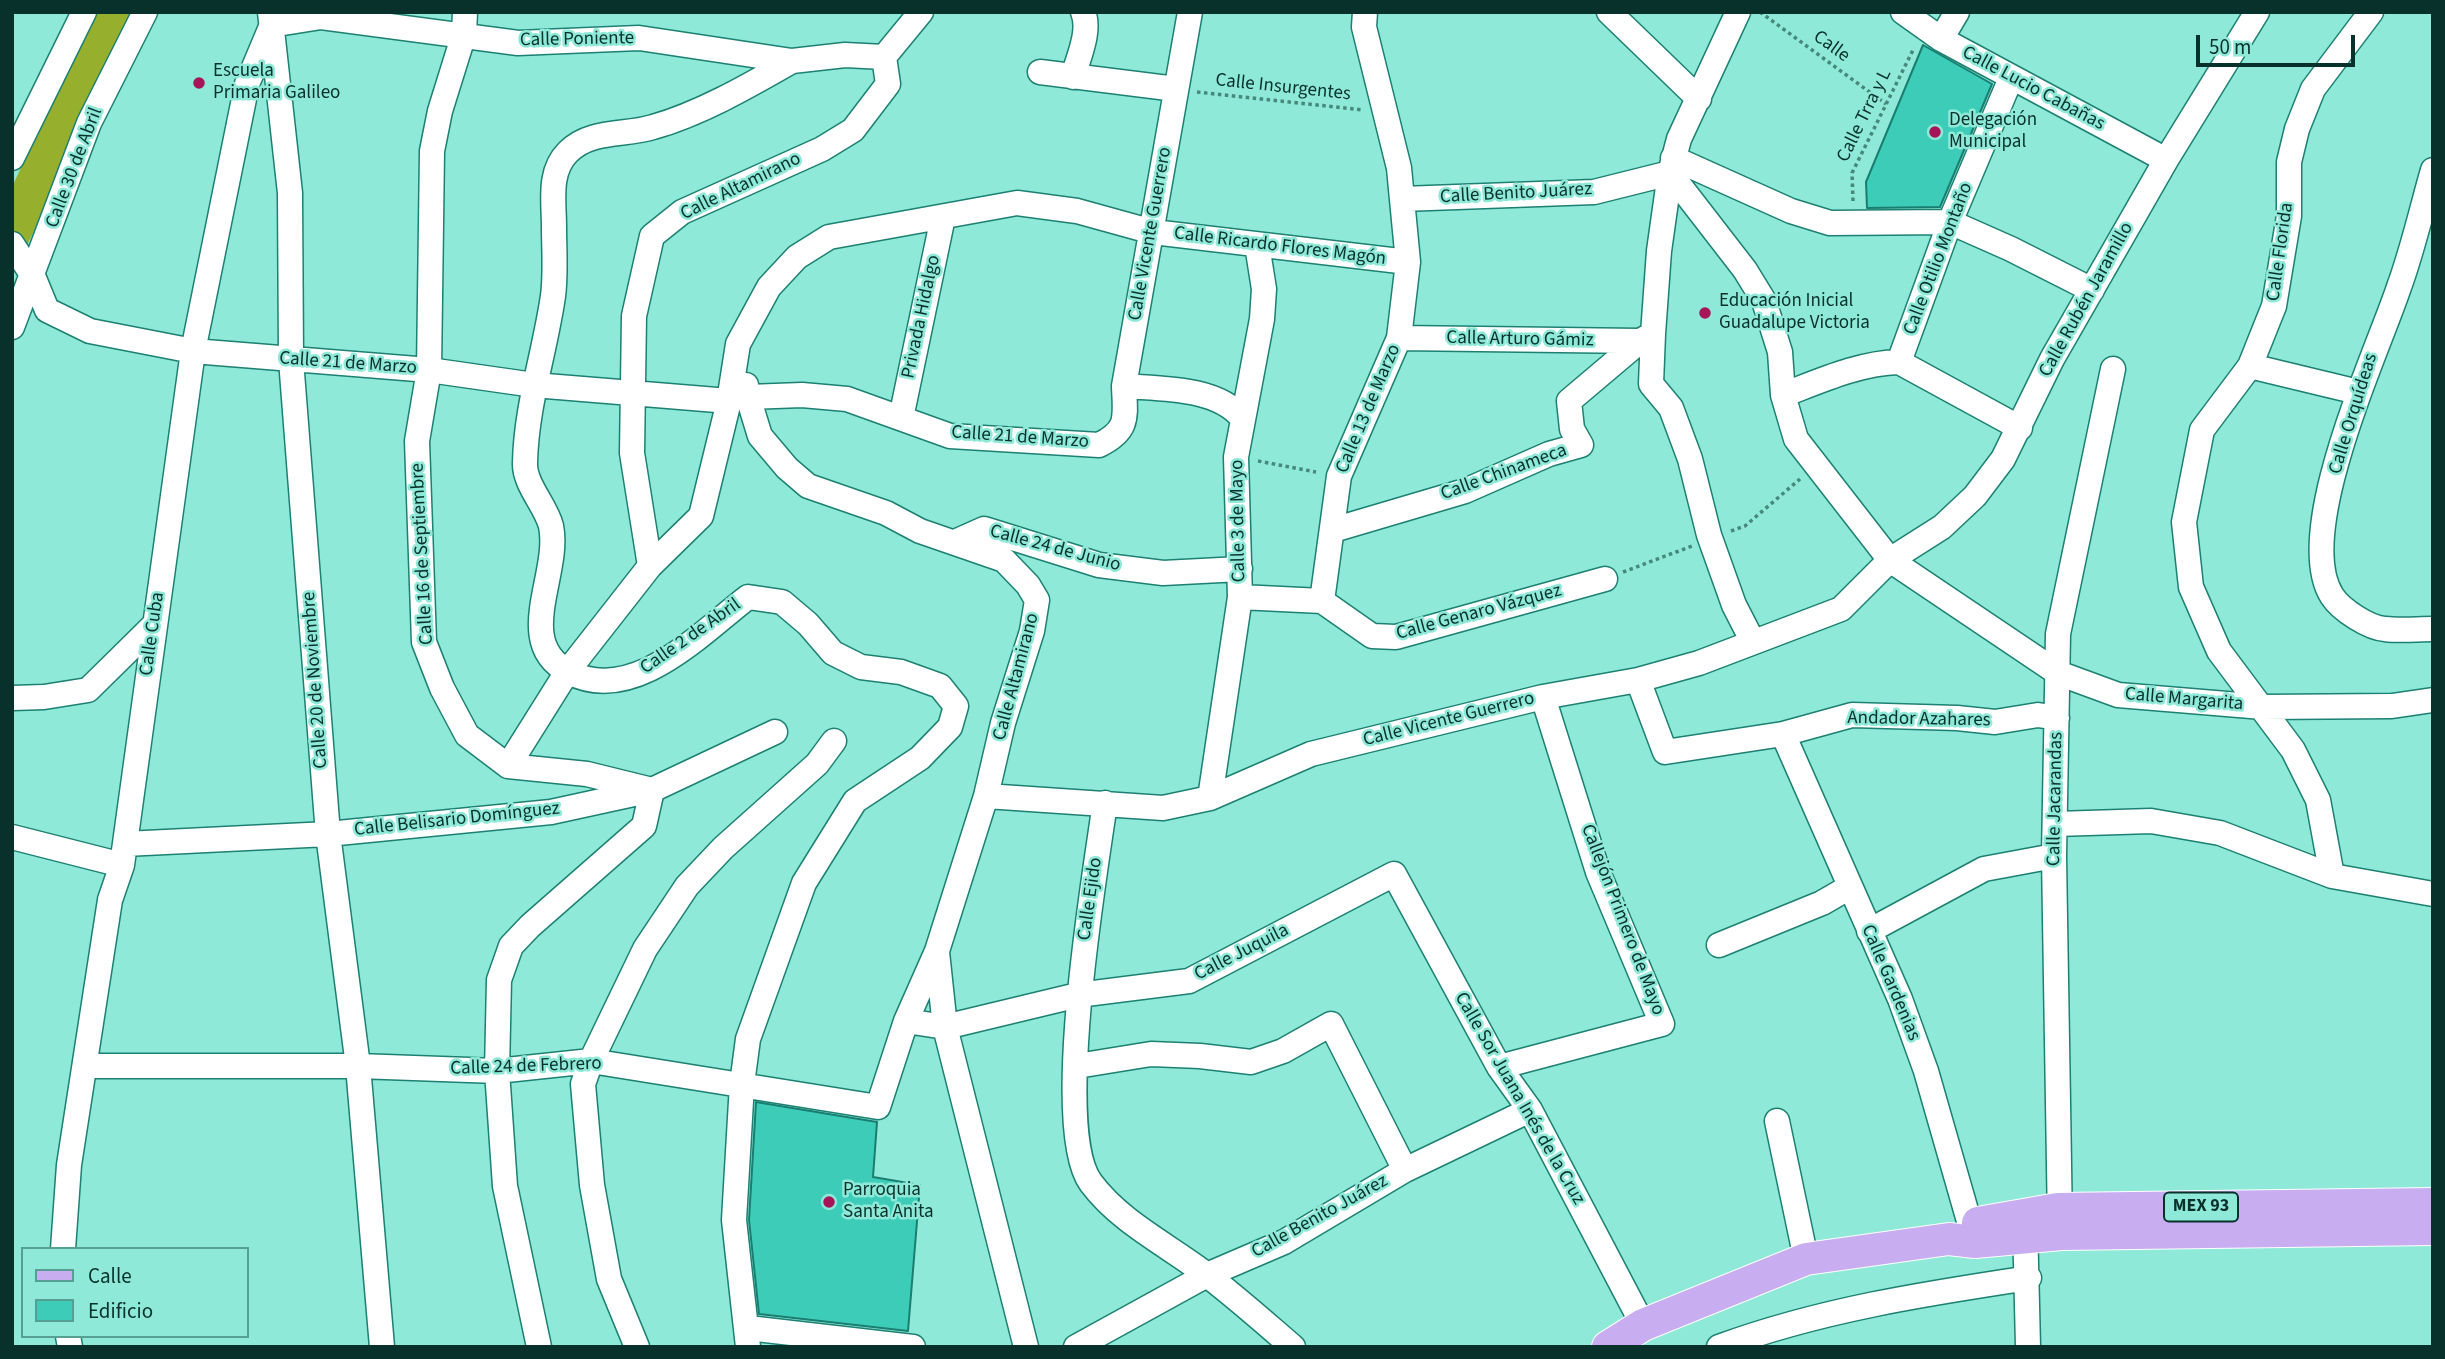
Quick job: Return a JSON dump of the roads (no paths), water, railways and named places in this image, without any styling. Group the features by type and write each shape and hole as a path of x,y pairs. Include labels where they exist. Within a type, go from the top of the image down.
{"main road":[{"name":"MEX 93","path":"1608,1347 1806,1259 2059,1221 2433,1205"},
{"name":"MEX 93","path":"2059,1221 2433,1229"}],"street":[{"path":"12,158 84,12"},
{"name":"Calle 30 de Abril","path":"12,327 89,123 145,12"},
{"path":"884,57 921,12"},
{"path":"1073,77 1084,37 1086,20 1083,12"},
{"name":"Calle Vicente Guerrero","path":"1099,444 1116,437 1125,421 1124,386 1190,12"},
{"name":"Calle 13 de Marzo","path":"1322,601 1339,476 1399,338 1408,262 1399,168 1364,27 1365,12"},
{"path":"1609,12 1699,99"},
{"path":"1738,12 1671,165 1647,337 1651,384 1671,408 1690,459 1709,535 1734,605 1753,642"},
{"name":"Calle Lucio Cabañas","path":"1903,12 1933,33 2011,78 2166,160"},
{"path":"1933,33 1957,12"},
{"name":"Calle Florida","path":"2332,876 2318,800 2293,750 2219,651 2191,587 2184,522 2202,430 2250,366 2274,306 2289,216 2289,162 2297,129 2312,89 2371,12"},
{"name":"Calle Rubén Jaramillo","path":"1890,560 1942,527 1975,496 2003,459 2052,359 2247,15"},
{"name":"Calle Poniente","path":"271,19 321,17 464,23 518,43 639,38 792,61 845,55 884,57"},
{"name":"Calle Cuba","path":"63,1247 69,1165 110,900 123,855 193,351 247,84 271,19"},
{"name":"Calle 20 de Noviembre","path":"271,19 290,193 291,360 328,834 358,1066 382,1347"},
{"name":"Calle 16 de Septiembre","path":"464,23 432,151 429,370 417,441 424,642 442,688 467,735 508,766"},
{"name":"Calle Altamirano","path":"650,566 632,453 634,316 652,236 682,212 822,149 853,130 888,84 884,57"},
{"path":"567,672 543,649 539,621 550,573 551,527 524,466 534,385 553,294 554,172 569,151 600,135 653,128 746,88 792,61"},
{"path":"1040,72 1176,89"},
{"name":"Calle Otilio Montaño","path":"1899,362 1950,222 2011,78"},
{"path":"1671,165 1830,223 1950,222 2011,248 2092,290"},
{"path":"1671,165 1764,301 1780,352 1783,395 1796,439 1890,560"},
{"name":"Calle Benito Juárez","path":"1402,200 1594,192 1671,165"},
{"name":"Calle Orquídeas","path":"2433,170 2399,287 2358,392 2337,459 2325,523 2322,572 2330,594 2340,607 2382,629 2433,629"},
{"name":"Calle Ricardo Flores Magón","path":"738,399 738,344 769,287 797,257 829,237 1017,203 1077,211 1153,232 1408,262"},
{"name":"Privada Hidalgo","path":"901,418 943,217"},
{"name":"Calle 21 de Marzo","path":"12,244 33,276 47,310 90,331 193,351 429,370 534,385 634,395 738,399 802,396 847,399 950,436 1099,444"},
{"name":"Calle 3 de Mayo","path":"1210,798 1240,597 1236,457 1262,319 1264,289 1257,245"},
{"name":"Calle Arturo Gámiz","path":"1399,338 1647,337"},
{"name":"Calle Chinameca","path":"1333,530 1465,491 1549,454 1581,445 1572,429 1569,401 1647,337"},
{"path":"1783,395 1839,374 1882,362 1899,362 2020,428"},
{"path":"2250,366 2358,392"},
{"name":"Calle Jacarandas","path":"2059,1221 2054,856 2058,635 2113,369"},
{"path":"1124,386 1187,391 1233,407 1242,418"},
{"path":"539,1347 505,1186 497,1071 499,980 511,946 645,826 652,790 587,774 508,766 567,672 650,566 701,516 738,399"},
{"name":"Calle Altamirano","path":"738,399 760,436 787,468 808,486 886,513 920,531 957,541 1004,560 1028,584 1037,600 1032,631 1003,723 986,796 937,951 905,1021 878,1107"},
{"name":"Calle 24 de Junio","path":"957,541 984,529 1099,565 1164,573 1240,569"},
{"name":"Calle Vicente Guerrero","path":"986,796 1163,808 1210,798 1311,754 1543,696 1638,680 1753,642 1841,609 1890,560"},
{"name":"Calle Margarita","path":"1890,560 2058,673 2118,695 2263,707 2392,706 2433,700"},
{"name":"Calle Genaro Vázquez","path":"1322,601 1372,636 1396,637 1605,579"},
{"name":"Calle 2 de Abril","path":"567,672 590,680 629,680 656,666 748,597 782,602 807,624 833,653 861,667 901,672 940,686 956,706 950,727 920,758 855,802 804,883 748,1039 742,1084 734,1220 748,1338"},
{"path":"1240,597 1322,601"},
{"path":"12,698 44,697 88,690 155,624"},
{"name":"Andador Azahares","path":"1638,680 1665,752 1783,734 1852,715 1957,718 1996,722 2038,715 2057,718"},
{"name":"Callejón Primero de Mayo","path":"1499,1067 1662,1024 1598,872 1543,696"},
{"name":"Calle Belisario Domínguez","path":"12,837 123,855 551,812 652,790 775,732"},
{"name":"Calle Gardenias","path":"1783,734 1848,888 1900,999 1926,1071 1965,1235"},
{"path":"637,1347 609,1279 592,1185 583,1084 591,1061 645,948 687,886 723,848 817,764 834,741"},
{"name":"Calle Ejido","path":"1105,803 1078,995 1075,1110 1079,1149 1088,1180 1116,1212 1207,1275 1293,1346"},
{"path":"2056,824 2151,821 2220,833 2332,876 2433,894"},
{"path":"1869,931 1984,869 2054,856"},
{"name":"Calle Sor Juana Inés de la Cruz","path":"1394,874 1499,1067 1530,1111 1634,1336"},
{"name":"Calle Juquila","path":"1078,995 1189,981 1394,874"},
{"path":"1719,945 1822,902 1848,888"},
{"path":"937,951 945,1027 1026,1347"},
{"path":"905,1021 945,1027 1078,995"},
{"path":"1077,1066 1151,1054 1251,1062 1283,1051 1331,1024 1405,1170"},
{"name":"Calle 24 de Febrero","path":"86,1066 358,1066 497,1071 591,1061 878,1107"},
{"name":"Calle Benito Juárez","path":"1076,1347 1207,1275 1284,1242 1405,1170 1530,1111"},
{"path":"1777,1121 1806,1259"},
{"path":"2025,1226 2029,1278 2028,1347"},
{"path":"1719,1347 1766,1330 1866,1303 2029,1278"},
{"path":"748,1338 913,1347"}],"waterway":[{"path":"12,233 113,12"}],"place":[{"name":"Escuela Primaria Galileo","path":"199,83"},
{"name":"Delegación Municipal","path":"1935,132"},
{"name":"Educación Inicial Guadalupe Victoria","path":"1705,313"},
{"name":"Parroquia Santa Anita","path":"829,1202"}]}
